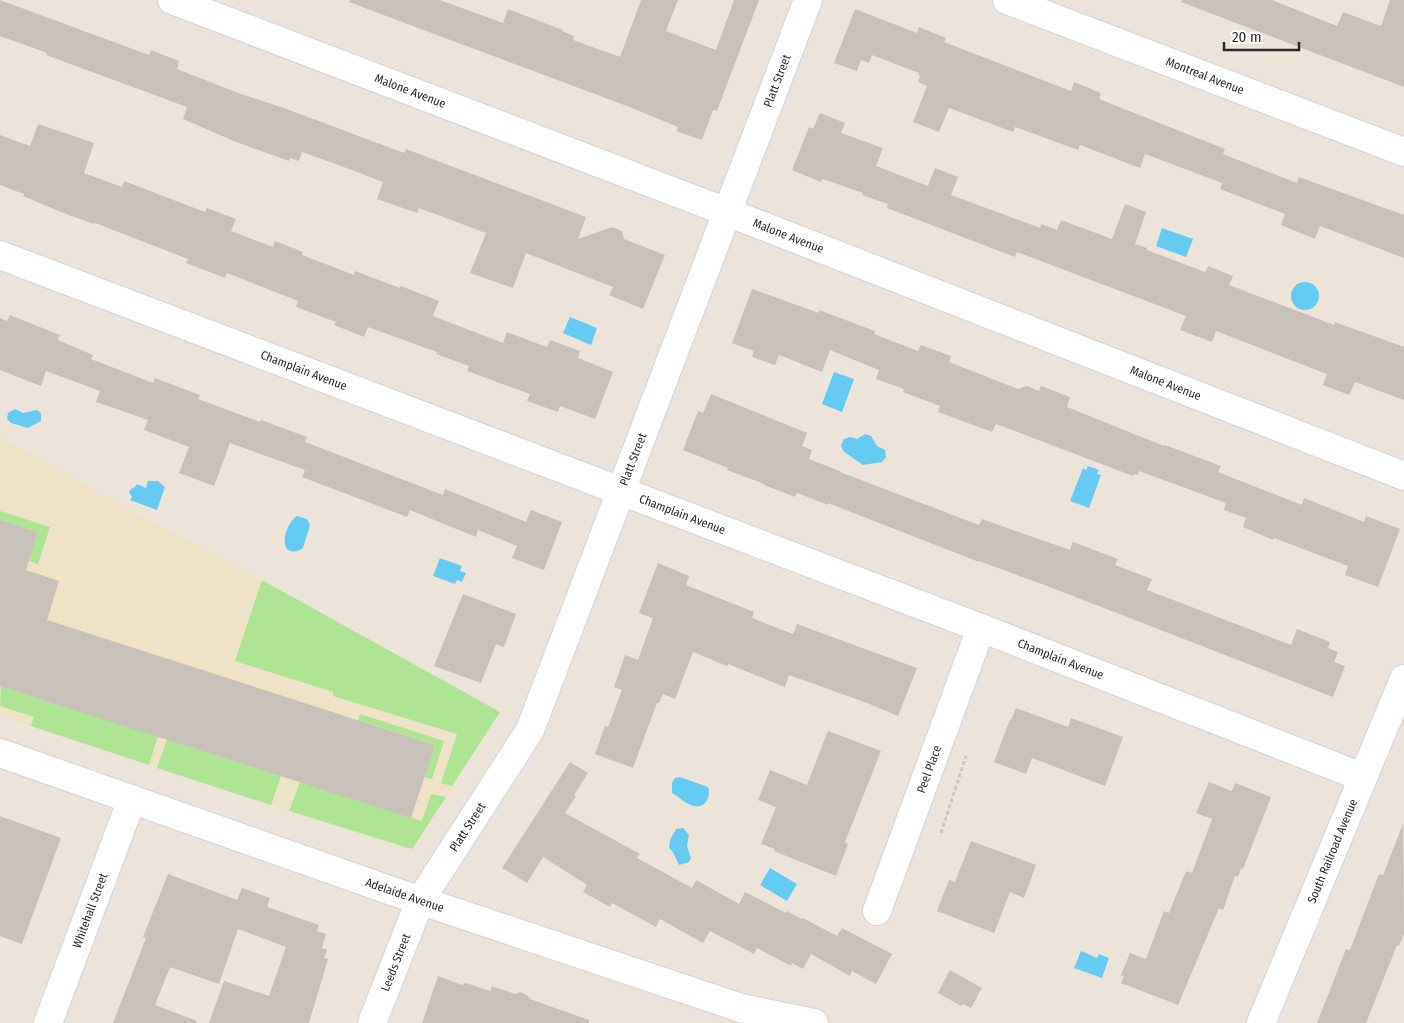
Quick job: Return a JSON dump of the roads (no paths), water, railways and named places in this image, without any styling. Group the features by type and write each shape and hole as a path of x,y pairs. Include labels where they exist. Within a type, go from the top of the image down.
{"street":[{"name":"Malone Avenue","path":"172,0 727,212 1404,476"},
{"name":"Platt Street","path":"420,901 530,730 808,0"},
{"name":"Montreal Avenue","path":"1007,0 1404,152"},
{"name":"Champlain Avenue","path":"0,255 980,628 1362,777"},
{"name":"Peel Place","path":"877,911 980,628"},
{"name":"South Railroad Avenue","path":"1261,1023 1404,679"},
{"name":"Adelaide Avenue","path":"0,753 420,901 737,1016 814,1023"},
{"name":"Whitehall Street","path":"48,1023 132,799"},
{"name":"Leeds Street","path":"372,1023 420,901"}],"water":[{"path":"1162,228 1193,239 1186,257 1156,246"},
{"path":"1305,282 1315,286 1319,296 1315,306 1305,310 1295,306 1291,296 1295,286"},
{"path":"570,317 597,328 591,345 563,333"},
{"path":"834,372 854,379 842,412 822,404"},
{"path":"15,409 23,413 37,410 41,413 41,421 28,428 11,423 7,419 8,413"},
{"path":"865,434 871,436 877,446 885,450 886,457 882,462 863,465 843,451 841,445 844,439 850,437 857,439"},
{"path":"1088,466 1099,470 1097,474 1101,475 1089,508 1070,501 1083,468 1086,470"},
{"path":"148,481 158,481 165,487 157,510 130,500 132,497 129,492 131,489 137,484 146,488"},
{"path":"297,516 307,519 310,525 303,548 293,551 287,549 285,536 291,522"},
{"path":"440,558 462,566 460,571 466,573 462,582 457,580 455,584 433,576"},
{"path":"680,777 708,787 708,798 702,806 686,803 672,793 672,783 675,778"},
{"path":"683,828 689,835 687,846 691,858 689,862 679,865 669,848 670,840 676,829"},
{"path":"770,868 797,884 787,901 760,885"},
{"path":"1081,951 1097,958 1099,954 1109,958 1102,978 1074,968"}]}
